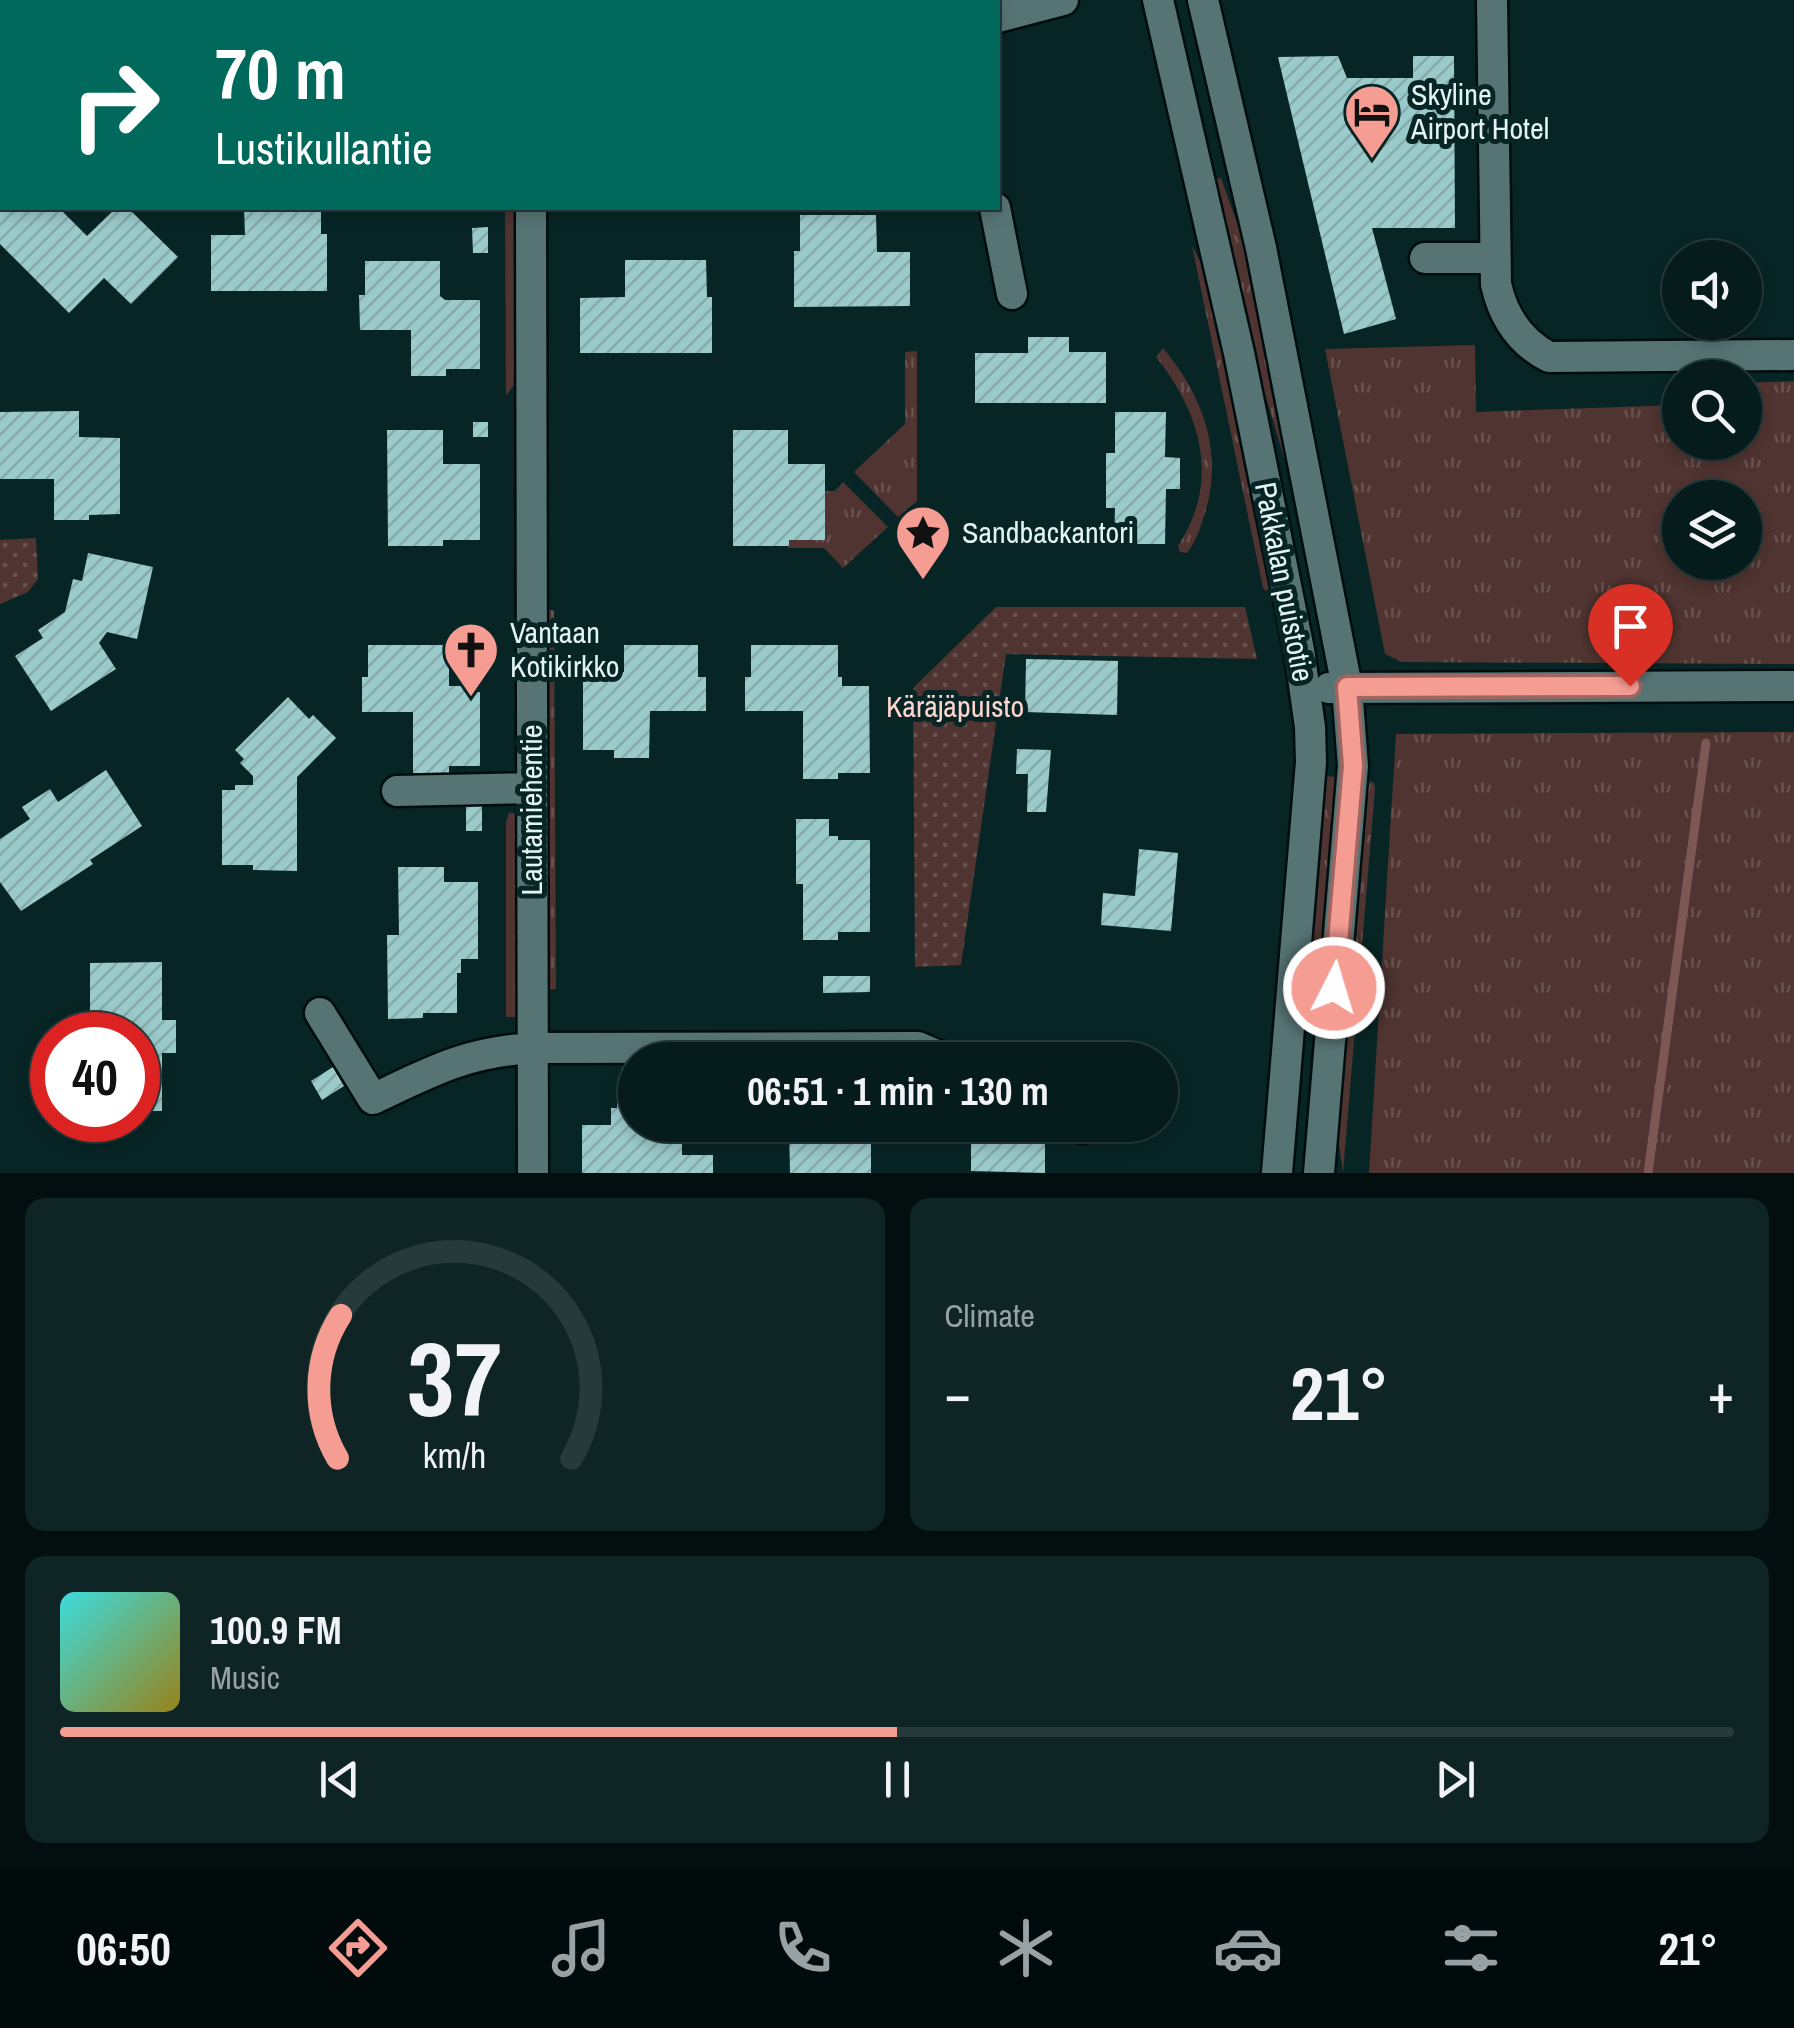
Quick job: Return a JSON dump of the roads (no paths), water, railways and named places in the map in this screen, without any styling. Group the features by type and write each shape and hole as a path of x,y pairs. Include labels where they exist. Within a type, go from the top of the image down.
{"street":[{"path":"1000,16 1063,0"},
{"name":"Pakkalan puistotie","path":"1158,0 1240,353 1306,689 1311,762 1277,1173"},
{"name":"Pakkalan puistotie","path":"1203,0 1260,248 1347,687 1353,766 1318,1173"},
{"path":"1492,0 1494,258 1501,308 1531,348 1549,357 1794,355"},
{"name":"Lautamiehentie","path":"530,210 533,1173"},
{"path":"995,210 1012,294"},
{"path":"1425,258 1494,258"},
{"path":"1306,689 1794,686"},
{"path":"397,791 532,788"},
{"path":"320,1013 373,1100 452,1062 498,1050 618,1048"}],"waterway":[{"path":"1648,1173 1706,743"}],"place":[{"name":"Skyline Airport Hotel","path":"1372,161"},
{"name":"Sandbackantori","path":"923,582"},
{"name":"Vantaan Kotikirkko","path":"471,699"}],"park label":[{"name":"Käräjäpuisto","path":"955,707"}]}
